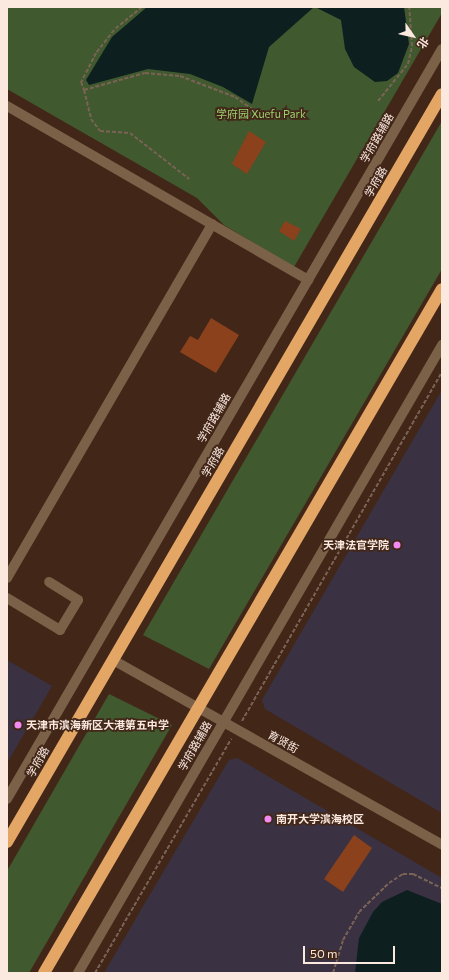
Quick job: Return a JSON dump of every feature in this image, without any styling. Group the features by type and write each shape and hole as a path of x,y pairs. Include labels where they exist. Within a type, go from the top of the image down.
{"highway":[{"name":"学府路","path":"7,842 442,94"},
{"path":"44,973 442,289"}],"street":[{"name":"学府路辅路","path":"7,799 442,49"},
{"path":"7,106 308,280"},
{"path":"7,578 212,224"},
{"name":"学府路辅路","path":"78,973 442,345"},
{"path":"7,598 60,630 78,600 49,582"},
{"name":"育贤街","path":"113,660 442,845"}],"path":[{"path":"142,7 114,30 96,53 81,82 91,119 100,131 130,133 189,179"},
{"path":"378,101 408,64 412,46 409,7"},
{"path":"84,90 145,73 180,76 235,96 265,118"},
{"path":"94,973 237,730 442,372"},
{"path":"333,973 343,940 359,912 389,883 403,874 413,874 442,888"}],"shaded area":[{"path":"147,7 314,7 269,47 252,104 223,87 190,74 148,69 89,85 86,80 112,37"},
{"path":"315,7 404,7 409,44 398,73 387,81 375,82 354,67 345,49 341,20"},
{"name":"天津法官学院","path":"442,390 442,813 265,709 262,700"},
{"name":"天津市滨海新区大港第五中学","path":"7,660 52,686 7,763"},
{"name":"南开大学滨海校区","path":"237,758 442,878 442,973 104,973 229,760"},
{"path":"407,890 442,904 442,973 355,973 359,938 373,912 382,902"}],"green space":[{"name":"学府园 Xuefu Park","path":"7,7 442,7 442,13 294,267 224,225 197,198 7,89"},
{"path":"442,121 442,269 209,669 143,635"},
{"path":"109,694 172,725 29,973 7,973 7,871"}],"building":[{"path":"249,131 266,142 247,174 232,164"},
{"path":"285,221 301,229 294,241 279,231"},
{"path":"211,318 239,335 216,373 180,352 190,336 198,340"},
{"path":"354,835 372,848 343,892 324,879"}],"place":[{"name":"天津法官学院","path":"397,545"},
{"name":"天津市滨海新区大港第五中学","path":"18,725"},
{"name":"南开大学滨海校区","path":"268,819"}]}
